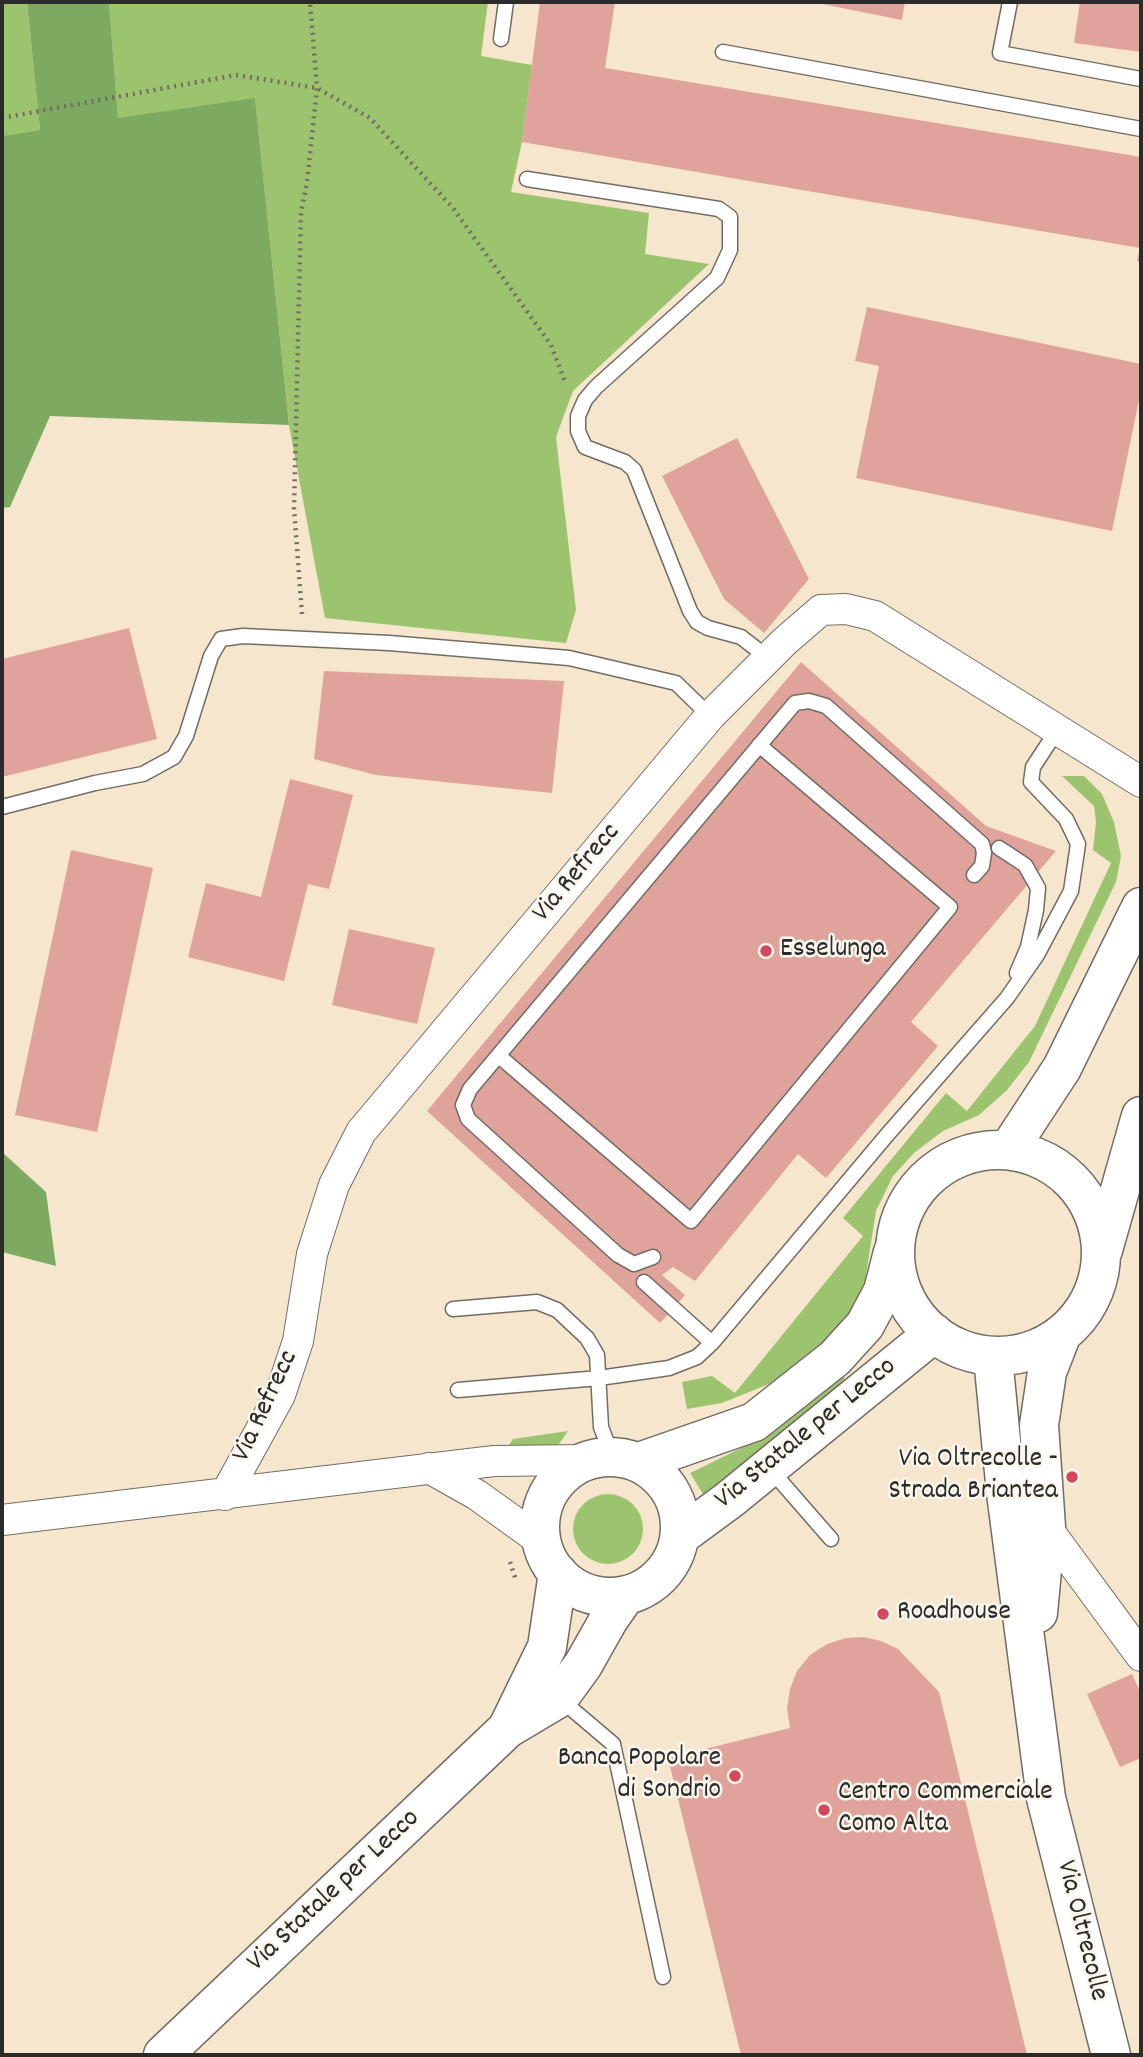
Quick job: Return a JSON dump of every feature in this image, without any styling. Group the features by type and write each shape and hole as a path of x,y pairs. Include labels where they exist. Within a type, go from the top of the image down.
{"main road":[{"path":"1009,1149 1062,1068 1141,907"},
{"path":"1101,1258 1141,1116"},
{"path":"1009,1149 1040,1157 1067,1175 1083,1192 1098,1223 1101,1265 1091,1301 1061,1336 1016,1355 993,1357 955,1347 934,1334 911,1308 897,1276 896,1240 904,1211 922,1182 949,1162 975,1151 1009,1149"},
{"name":"Via Statale per Lecco","path":"614,1460 754,1422 835,1358 865,1325 883,1291 896,1240"},
{"name":"Via Statale per Lecco","path":"680,1536 769,1468 934,1334"},
{"name":"Via Oltrecolle","path":"1031,1683 1046,1527 1038,1425 1047,1373 1061,1336"},
{"name":"Via Oltrecolle","path":"993,1357 1006,1493 1046,1798 1111,2055"},
{"path":"614,1460 654,1472 670,1490 680,1513 680,1536 673,1559 648,1586 625,1596 600,1597 585,1593 564,1581 549,1557 542,1514 550,1490 565,1472 614,1460"},
{"name":"Via Statale per Lecco","path":"507,1729 547,1647 549,1557"},
{"name":"Via Statale per Lecco","path":"163,2055 507,1729 559,1698 583,1665 625,1596"}],"street":[{"name":"Via Refrecc","path":"225,1494 280,1395 298,1341 316,1242 334,1185 361,1132 710,716 821,610 846,609 875,616 1141,782"},
{"path":"2,1520 494,1461 614,1460"},
{"path":"429,1468 477,1494 549,1557"},
{"path":"1046,1527 1141,1656"}],"lane":[{"path":"501,39 506,2"},
{"path":"1010,2 1000,54 1141,79"},
{"path":"723,52 1141,129"},
{"path":"527,179 719,209 730,218 730,250 717,278 596,387 585,400 578,416 578,431 585,447 625,463 634,470 690,611 697,622 708,628 741,637 768,658"},
{"path":"2,807 95,783 143,774 174,757 186,736 211,656 221,639 243,636 389,643 569,658 676,683 710,716"},
{"path":"653,1258 634,1264 618,1255 468,1119 463,1105 470,1089 795,703 809,701 826,706 982,844 982,866 974,875"},
{"path":"458,1390 599,1378 669,1368 697,1357 712,1343 887,1135 1007,998 1037,955 1071,891 1079,844 1066,819 1031,782 1033,767 1058,729"},
{"path":"499,1056 691,1221 950,908 759,745"},
{"path":"999,848 1025,865 1038,888 1028,947 1007,998"},
{"path":"644,1282 712,1343"},
{"path":"453,1309 537,1302 557,1310 587,1338 597,1355 601,1427 614,1460"},
{"path":"769,1468 831,1539"},
{"path":"559,1698 613,1744 663,1977"}],"path":[{"path":"304,639 294,508 301,212 307,183 317,88 310,2"},
{"path":"2,118 236,75 317,88 370,118 453,208 551,345 578,416"}],"green space":[{"path":"2,2 27,2 40,130 2,136"},
{"path":"27,2 109,2 118,118 255,98 289,425 50,416 10,507 2,508 2,136 40,130"},
{"path":"109,2 488,2 481,56 532,65 522,142 511,192 649,213 645,254 709,264 573,391 556,437 576,610 566,643 325,618 289,425 255,99 118,119"},
{"path":"1062,776 1084,776 1102,794 1114,822 1121,856 1116,882 1029,1062 1007,1090 979,1115 943,1131 914,1153 893,1176 876,1211 865,1281 848,1317 815,1352 769,1384 722,1403 687,1409 682,1382 712,1376 735,1393 863,1236 843,1218 946,1093 967,1111 1035,1026 1111,863 1093,850 1096,822 1094,806"},
{"path":"2,1152 46,1192 56,1266 2,1252"},
{"path":"844,1377 846,1383 705,1497 690,1473 758,1440 791,1418 839,1378"},
{"path":"568,1431 559,1444 547,1449 507,1448 513,1439"},
{"path":"608,1494 633,1504 643,1529 633,1554 608,1564 583,1554 573,1529 583,1504"}],"building":[{"path":"540,2 615,2 605,68 1141,157 1141,262 1137,261 1140,248 522,142"},
{"path":"812,2 905,2 902,20"},
{"path":"1080,2 1141,2 1141,52 1074,43"},
{"path":"867,307 1141,364 1141,390 1112,531 856,478 879,366 855,361"},
{"path":"737,438 809,579 764,633 724,599 662,476"},
{"path":"129,628 157,739 2,777 2,659"},
{"name":"Esselunga","path":"801,662 986,826 1056,851 911,1022 938,1046 826,1178 798,1154 695,1281 673,1267 662,1275 685,1295 660,1323 427,1111"},
{"path":"324,671 564,681 552,793 376,775 314,759"},
{"path":"290,779 353,795 329,889 308,884 284,981 188,957 206,883 261,897"},
{"path":"71,850 153,868 97,1132 15,1115"},
{"path":"349,929 435,948 417,1024 332,1005"},
{"name":"Centro Commerciale Como Alta","path":"864,1637 898,1649 939,1692 1027,2055 741,2055 668,1758 790,1728 787,1708 790,1689 797,1671 810,1655 827,1644 846,1638"},
{"path":"1132,1674 1141,1694 1141,1758 1120,1767 1087,1694"}],"place":[{"name":"Esselunga","path":"766,951"},
{"name":"Via Oltrecolle - Strada Briantea","path":"1072,1477"},
{"name":"Roadhouse","path":"883,1614"},
{"name":"Banca Popolare di Sondrio","path":"735,1776"},
{"name":"Centro Commerciale Como Alta","path":"824,1810"}]}
